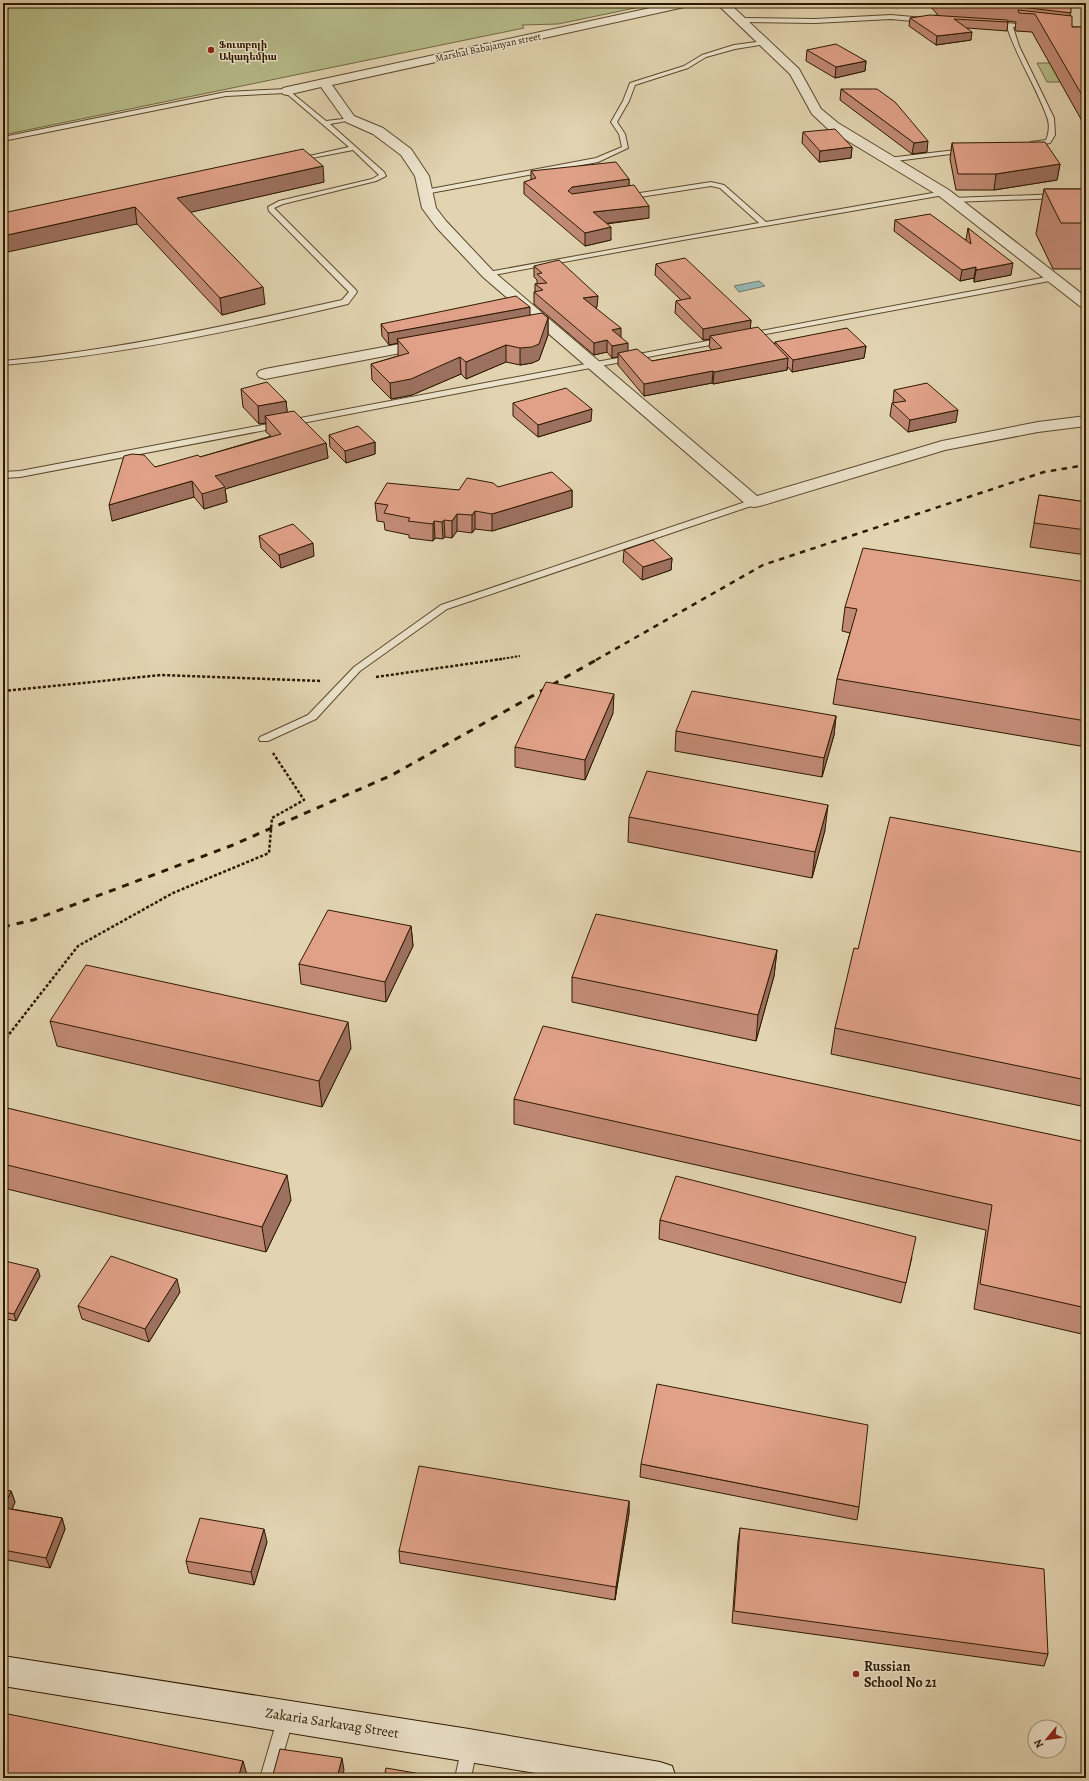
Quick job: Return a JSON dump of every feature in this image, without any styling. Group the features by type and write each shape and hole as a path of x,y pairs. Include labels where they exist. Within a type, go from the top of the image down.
{"street":[{"name":"Marshal Babajanyan street","path":"287,91 689,3"},
{"path":"722,3 795,72 816,111 833,126 949,197 1086,304"},
{"path":"324,83 350,119 378,131 406,152 422,176 429,208 441,224 536,324 594,364 754,502 942,446 1038,427 1086,421"},
{"path":"265,374 443,341"},
{"name":"Zakaria Sarkavag Street","path":"3,1671 469,1745 660,1778"}],"lane":[{"path":"740,20 815,21 891,17 930,20"},
{"path":"986,24 1039,28"},
{"path":"1009,25 1016,46 1051,118 1052,136 1048,142 1025,145"},
{"path":"425,192 598,160 625,148 622,134 614,122 626,101 632,84 679,69 704,56 734,47 764,43"},
{"path":"3,139 226,94 287,91 354,148 382,173 383,176 374,180 282,202 271,207 271,210 353,292 345,302 105,352 43,360 3,363"},
{"path":"324,124 350,119"},
{"path":"293,161 354,148"},
{"path":"888,160 971,151"},
{"path":"619,198 711,184 722,186 764,224"},
{"path":"488,274 764,224 949,197 1086,195"},
{"path":"1068,196 1080,204"},
{"path":"3,475 20,474 1052,278"},
{"path":"264,739 312,717 357,669 444,607 754,502"},
{"path":"268,1778 286,1716"},
{"path":"463,1778 469,1745"}],"path":[{"path":"3,691 161,675 344,682 520,656"},
{"path":"3,1042 78,946 173,893 269,853 272,818 304,800 264,739"}],"green space":[{"name":"Ֆուտբոլի Ակադեմիա","path":"38,3 659,3 558,24 522,25 524,28 3,135 3,9"},
{"path":"1037,63 1066,63 1076,82 1047,82"}],"water":[{"path":"759,281 765,286 739,292 734,286"}],"building":[{"path":"965,3 1071,3 1071,13 1012,6"},
{"path":"1018,10 1072,16 1072,27 1086,27 1086,102 1035,14 1019,13"},
{"path":"930,15 1007,20 1008,22 954,19 972,32 937,36 910,18"},
{"path":"836,44 866,61 836,67 807,50"},
{"path":"841,89 877,89 895,102 928,141 914,143"},
{"path":"835,129 852,147 820,151 803,132"},
{"path":"1045,142 1060,164 996,174 958,174 952,143"},
{"path":"303,149 323,166 177,198 263,287 220,298 135,207 3,236 3,213"},
{"path":"616,162 629,179 572,187 568,191 572,194 634,185 649,206 593,212 611,227 585,233 524,182 536,178 531,171"},
{"path":"1044,189 1086,189 1086,223 1061,223"},
{"path":"930,214 971,244 968,228 1013,263 976,270 976,267 962,270 895,220"},
{"path":"685,258 751,320 703,329 676,301 691,298 656,264"},
{"path":"559,260 598,296 583,298 621,328 612,330 628,343 612,346 607,340 594,343 534,292 543,290 535,284 547,283 537,274 542,273 534,266"},
{"path":"516,296 530,307 388,333 381,324"},
{"path":"542,313 548,318 539,344 532,347 520,348 506,345 466,362 460,357 411,379 390,383 371,364 409,353 397,339"},
{"path":"758,327 788,358 644,384 618,353 637,349 652,361 722,348 710,336"},
{"path":"847,328 866,346 793,360 775,342"},
{"path":"267,382 286,401 258,406 241,389"},
{"path":"927,383 958,410 910,420 892,403 906,401 894,390"},
{"path":"566,388 592,409 538,425 513,403"},
{"path":"294,411 326,443 215,476 225,487 202,494 192,481 109,505 124,456 132,454 144,455 155,467 198,455 200,457 281,434 265,416"},
{"path":"358,426 375,442 345,451 329,435"},
{"path":"552,472 572,490 492,514 475,511 472,515 457,514 452,521 434,521 433,524 408,521 410,518 384,513 388,505 375,503 387,483 459,490 467,478 493,483 498,487"},
{"path":"1039,495 1086,502 1086,530 1034,523"},
{"path":"293,524 313,543 279,555 259,536"},
{"path":"653,540 672,558 643,567 624,550"},
{"path":"863,548 1086,582 1086,721 837,679 857,609 845,607"},
{"path":"546,682 614,694 585,760 515,747"},
{"path":"692,691 836,716 824,758 676,731"},
{"path":"647,771 828,805 815,852 629,817"},
{"path":"890,817 1086,853 1086,1080 835,1028 854,948 858,949"},
{"path":"328,910 411,926 385,982 299,964"},
{"path":"596,914 777,950 758,1015 572,977"},
{"path":"86,965 348,1022 319,1081 50,1021"},
{"path":"543,1026 1086,1142 1086,1308 980,1284 992,1205 514,1099"},
{"path":"3,1107 287,1175 262,1227 3,1164"},
{"path":"676,1176 916,1237 906,1283 660,1220"},
{"path":"111,1256 177,1279 145,1329 78,1306"},
{"path":"5,1261 38,1269 14,1314 3,1312 3,1264"},
{"path":"657,1384 868,1425 859,1507 641,1464"},
{"path":"419,1466 629,1501 616,1587 399,1551"},
{"path":"3,1490 11,1491 4,1508 62,1518 46,1558 3,1550"},
{"path":"200,1518 264,1529 251,1572 186,1561"},
{"path":"740,1528 1044,1569 1048,1654 734,1611"},
{"path":"3,1713 243,1761 238,1778 3,1778"},
{"path":"280,1749 342,1758 337,1778 272,1778"},
{"path":"386,1768 421,1774 420,1778 384,1778"}],"railway":[{"path":"596,660 763,565 1044,472 1086,465"},
{"path":"3,927 33,920 233,845 392,775 598,659"}],"place":[{"name":"Ֆուտբոլի Ակադեմիա","path":"211,50"},
{"name":"Russian School No 21","path":"856,1674"}]}
